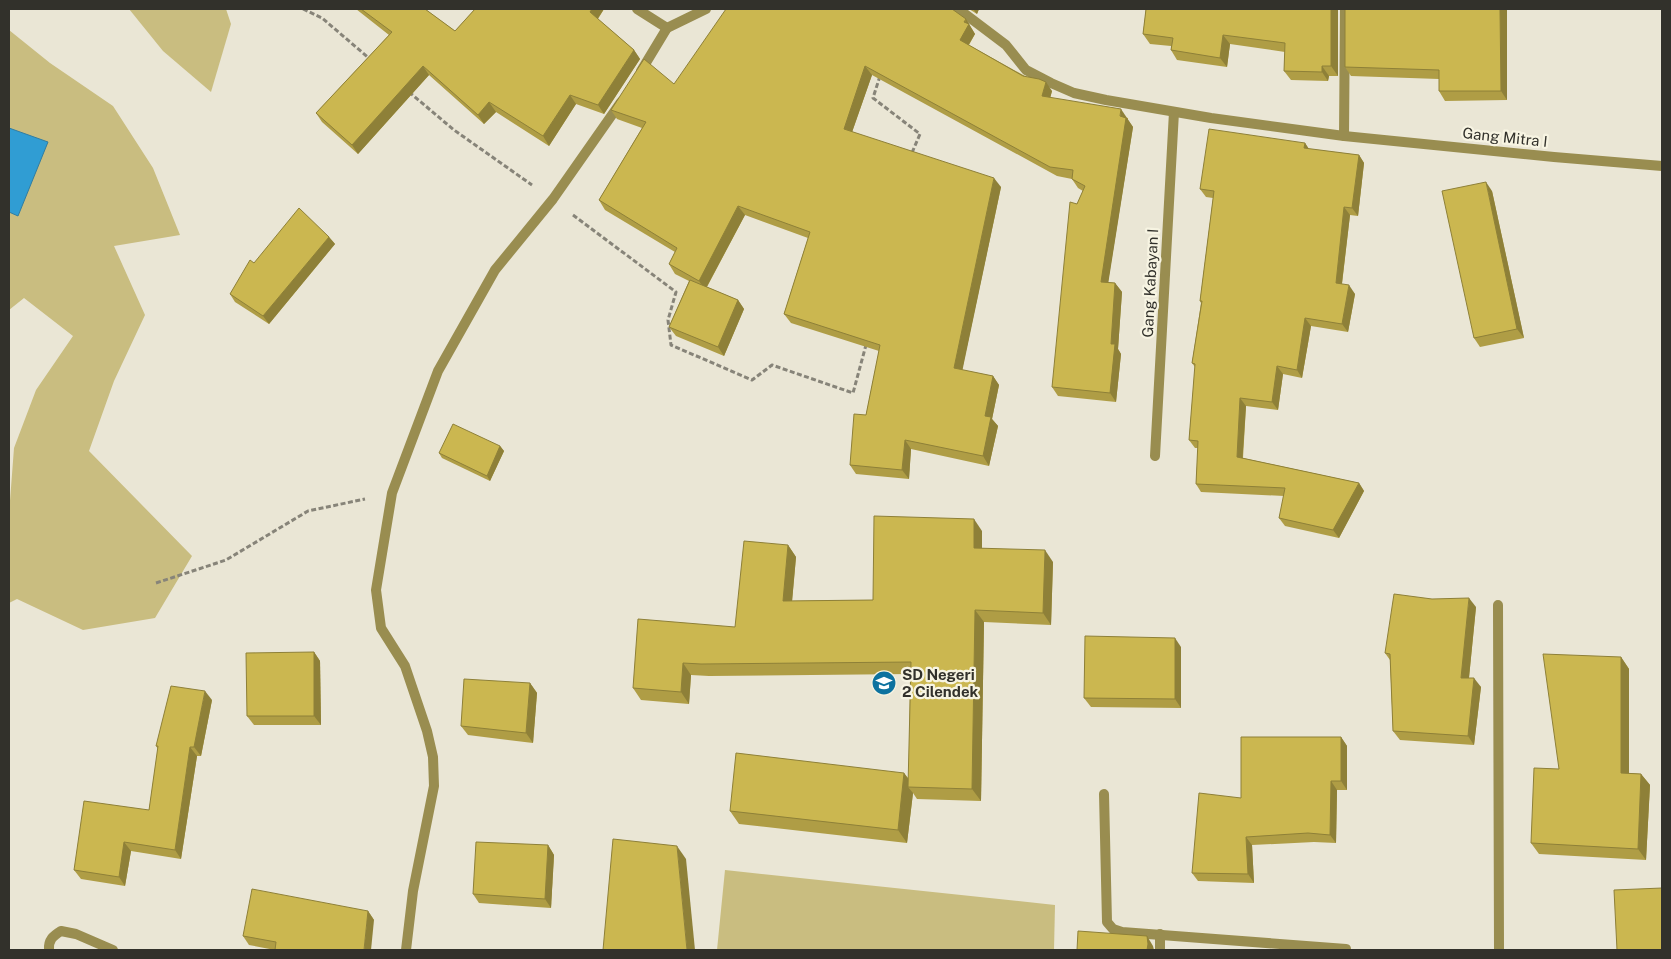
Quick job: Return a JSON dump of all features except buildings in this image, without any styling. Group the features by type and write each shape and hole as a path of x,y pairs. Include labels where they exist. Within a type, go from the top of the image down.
{"street":[{"path":"637,9 667,28"},
{"path":"634,81 667,28 706,9"},
{"name":"Gang Mitra I","path":"954,9 961,11 1006,45 1026,70 1074,93 1174,112 1344,136 1662,166"},
{"path":"1344,136 1345,9"},
{"path":"406,950 413,891 434,786 433,757 427,731 405,666 381,628 376,590 392,493 438,371 494,270 553,199 624,96"},
{"name":"Gang Kabayan I","path":"1155,456 1174,112"},
{"path":"1498,605 1498,950"},
{"path":"1104,794 1107,922 1114,929 1122,932 1346,950"},
{"path":"50,950 49,945 52,936 61,931 76,934 113,950"},
{"path":"1160,934 1160,950"}],"path":[{"path":"304,9 322,18 373,62"},
{"path":"881,71 873,98 920,134 910,158"},
{"path":"402,86 454,130 553,199 676,292 668,320 671,345 752,380 772,366 853,393 867,341"},
{"path":"156,583 226,560 308,511 392,493"}],"shaded area":[{"path":"129,9 226,9 231,24 211,92 163,51"},
{"path":"9,30 50,63 113,106 153,168 180,235 114,246 145,315 114,381 89,451 192,556 155,618 83,630 17,599 9,603 9,514 14,448 36,390 73,336 24,298 9,310"},
{"path":"725,870 1055,905 1054,950 717,950"}],"water":[{"path":"9,128 48,142 18,216 9,212"}],"place":[{"name":"SD Negeri 2 Cilendek","path":"884,683"}]}
